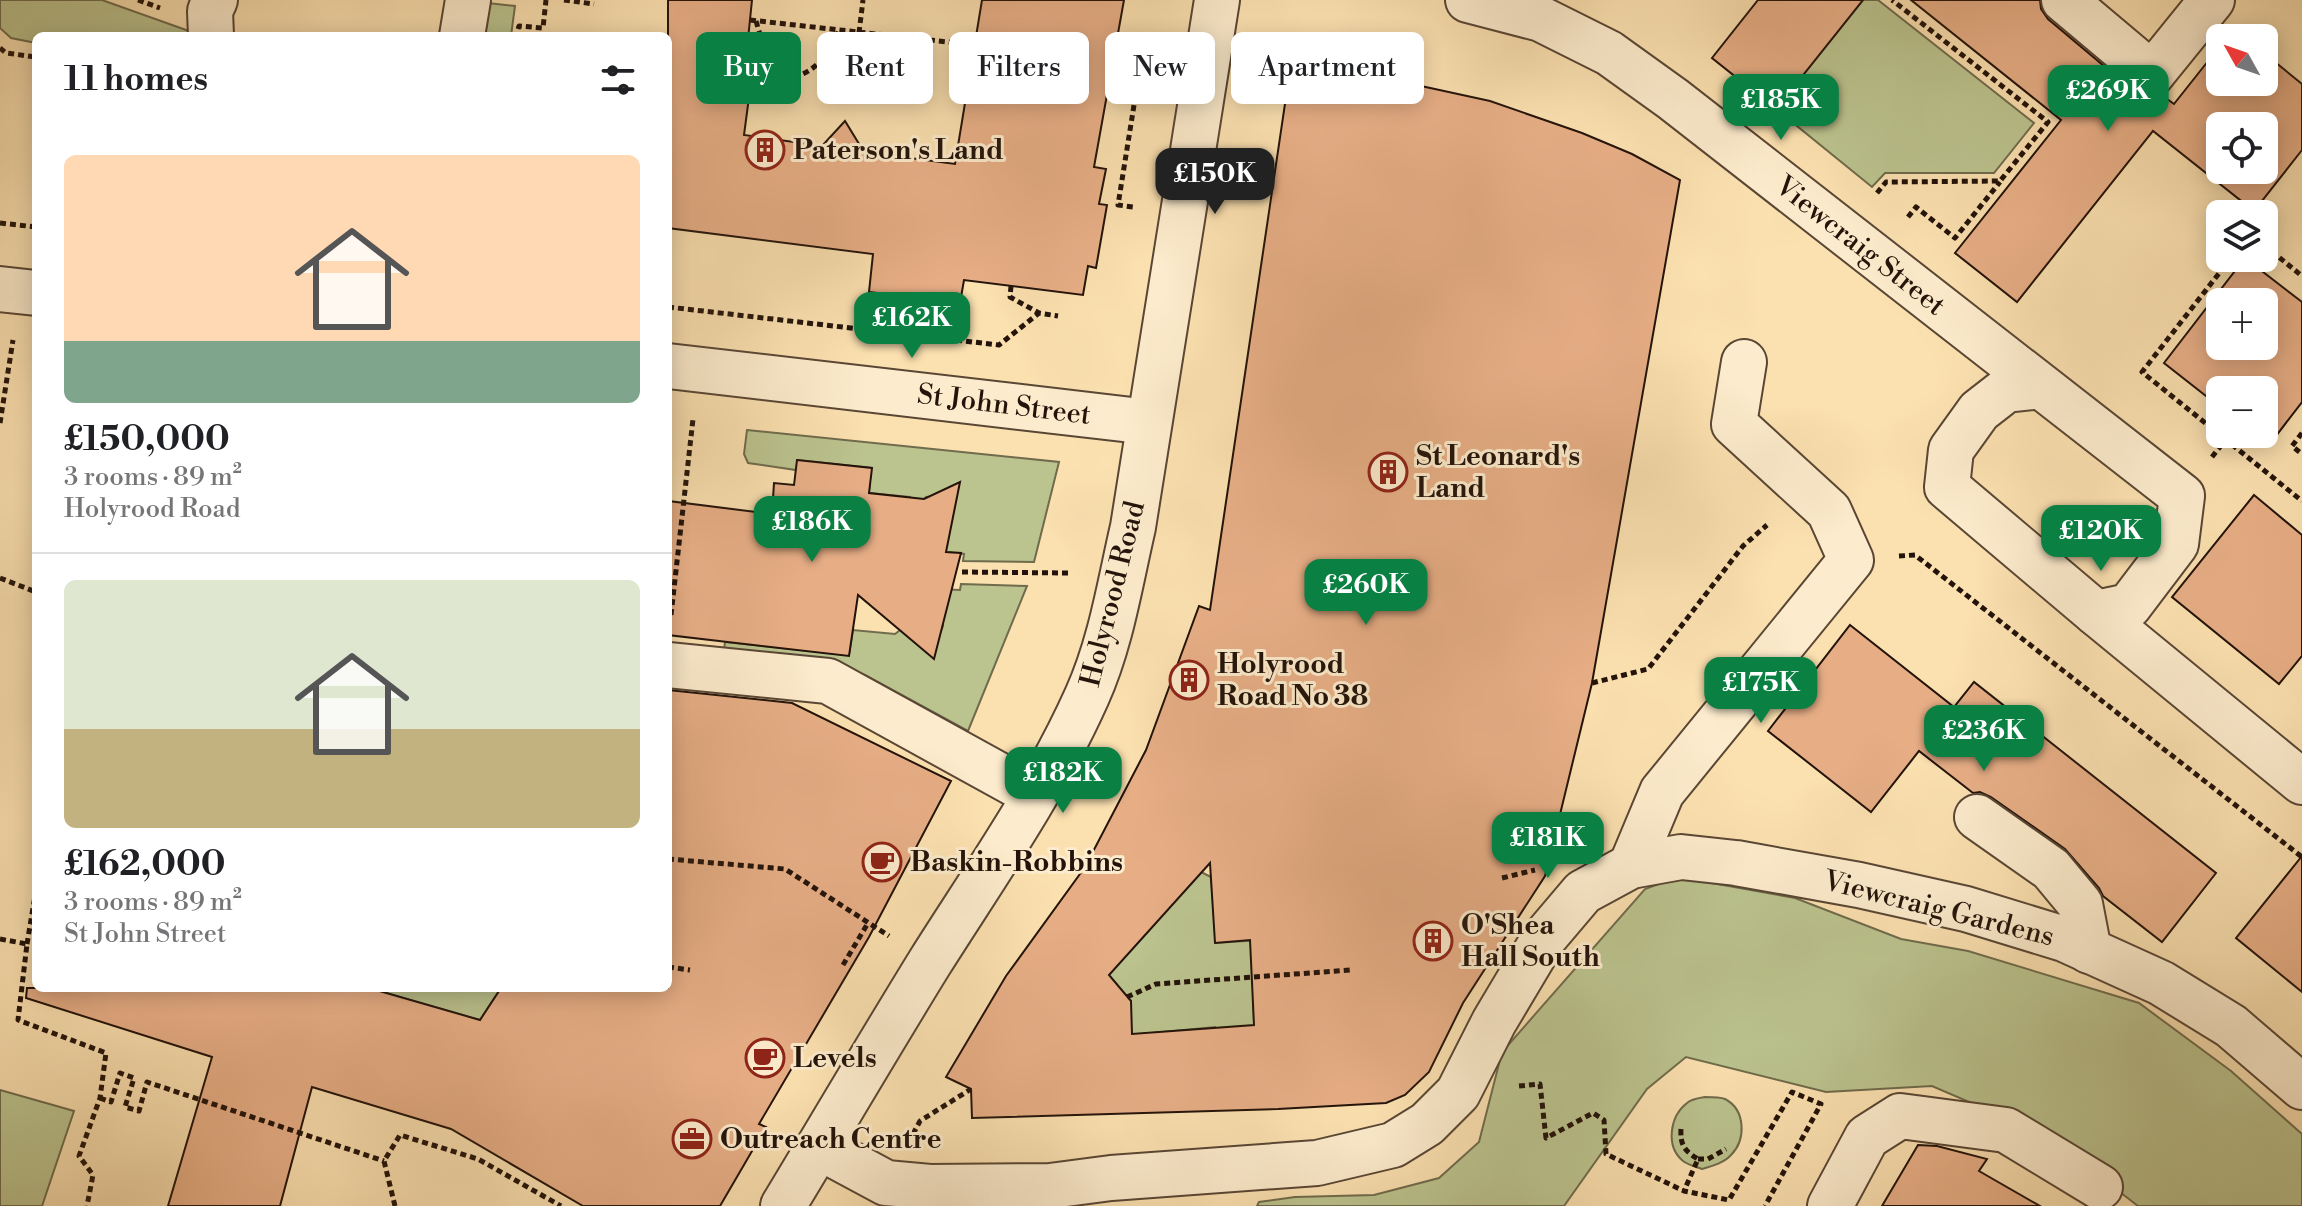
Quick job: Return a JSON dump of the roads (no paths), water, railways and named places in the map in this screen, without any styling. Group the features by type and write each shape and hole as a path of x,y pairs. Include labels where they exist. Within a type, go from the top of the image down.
{"street":[{"path":"211,32 210,11 215,0"},
{"path":"463,32 468,0"},
{"name":"Holyrood Road","path":"783,1206 1035,795 1088,694 1102,654 1123,572 1141,477 1217,0"},
{"name":"Viewcraig Street","path":"1468,0 1541,19 1609,53 1673,99 2182,496 2176,544 2155,574 2129,606 2096,613"},
{"path":"2064,0 2152,74 2212,0"},
{"path":"1631,866 1662,792 1851,560 1829,511 1734,424 1744,362"},
{"name":"St John Street","path":"683,368 1149,422"},
{"path":"2041,386 2006,390 1979,411 1951,450 1947,487 2302,782"},
{"path":"672,645 828,681 1035,795"},
{"path":"1977,817 2051,869 2080,904 2089,951"},
{"name":"Viewcraig Gardens","path":"819,1147 886,1183 930,1187 1050,1186 1111,1178 1317,1163 1393,1145 1427,1124 1458,1093 1494,1022 1544,938 1583,892 1631,866 1681,857 1736,863 1859,885 1966,909 2064,939 2161,983 2231,1026 2302,1087"},
{"path":"1830,1206 1867,1137 1900,1116 2006,1130 2100,1187"}],"place":[{"name":"Paterson's Land","path":"765,150"},
{"name":"St Leonard's Land","path":"1388,472"},
{"name":"Holyrood Road No 38","path":"1189,680"},
{"name":"Baskin-Robbins","path":"882,862"},
{"name":"O'Shea Hall South","path":"1433,941"},
{"name":"Levels","path":"765,1058"},
{"name":"Outreach Centre","path":"692,1139"}]}
